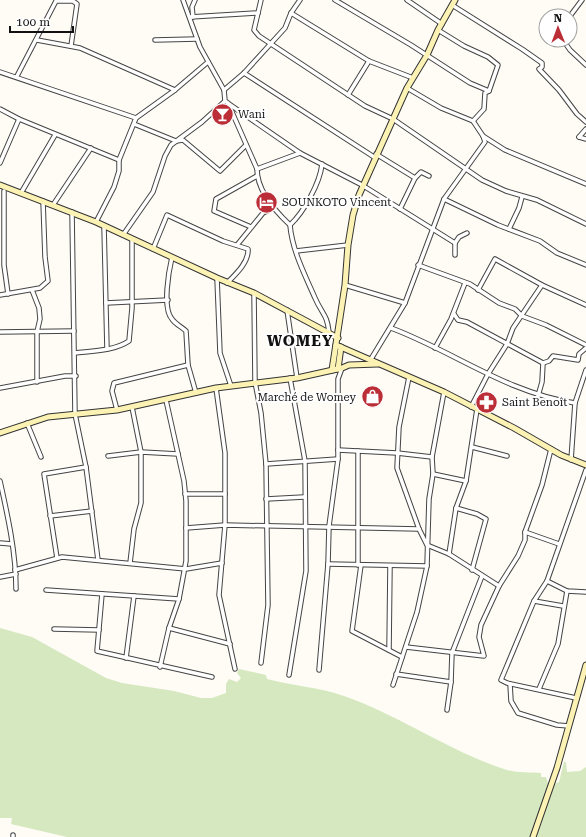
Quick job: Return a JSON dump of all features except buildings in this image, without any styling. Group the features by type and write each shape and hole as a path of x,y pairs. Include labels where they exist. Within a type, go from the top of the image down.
{"main road":[{"path":"337,369 339,346 338,338 345,285 348,245 353,215 362,185 407,88 427,55 438,30 455,0"},
{"path":"0,185 96,222 227,283 254,293 338,338"},
{"path":"339,346 444,392 571,460 586,465"},
{"path":"0,433 48,417 117,410 216,388 297,378 362,363 378,364"},
{"path":"532,837 557,768 576,698 586,668"}],"street":[{"path":"183,0 191,17 197,39 224,90 227,102 257,168 257,176 273,208 290,224 292,241 316,300 328,320 329,332"},
{"path":"191,17 194,0"},
{"path":"261,0 254,30 259,36 348,96 393,119 466,167 482,180 522,197 537,200 586,224"},
{"path":"224,90 244,73 285,28 291,13 300,0"},
{"path":"336,0 470,83 489,91"},
{"path":"407,0 442,24"},
{"path":"17,76 56,1 73,1 78,7 71,46"},
{"path":"452,5 542,63 542,67 539,69 559,90 577,114 586,122"},
{"path":"191,17 258,13"},
{"path":"291,13 369,61 413,78"},
{"path":"438,30 464,46 497,63 498,68 489,91 486,93 484,109 473,120"},
{"path":"155,40 197,39"},
{"path":"37,40 80,48 175,90"},
{"path":"569,48 586,65"},
{"path":"348,96 369,61"},
{"path":"96,222 114,187 119,171 119,160 136,118 175,90 208,62"},
{"path":"0,72 17,76 136,118"},
{"path":"244,73 375,156 415,178"},
{"path":"371,359 405,303 427,240 433,230 444,199 485,142 473,120 441,108 407,88"},
{"path":"123,235 149,199 165,156 171,145 227,102"},
{"path":"227,102 300,153 362,185 455,243"},
{"path":"0,109 55,135 119,160"},
{"path":"0,163 19,119"},
{"path":"134,124 176,141 182,140 220,170 246,145"},
{"path":"586,130 579,137 586,139"},
{"path":"21,193 55,135"},
{"path":"483,136 505,150 586,184"},
{"path":"53,205 91,148"},
{"path":"257,168 300,153"},
{"path":"290,224 304,209 321,173 322,164"},
{"path":"400,209 415,178 421,172 429,176"},
{"path":"251,227 214,212 216,199 257,176"},
{"path":"8,294 2,265 2,192 10,190"},
{"path":"509,229 519,208 522,197"},
{"path":"444,199 509,229 540,241 558,253 586,265"},
{"path":"0,295 40,288 48,281 45,257 43,201"},
{"path":"237,244 263,213 273,208"},
{"path":"72,212 76,376 75,414 86,467 98,560"},
{"path":"153,249 167,215 223,241 237,244 248,249 248,255 235,275 227,283"},
{"path":"104,226 108,349"},
{"path":"455,255 455,243 466,233"},
{"path":"75,353 108,349 129,341 132,302 132,240"},
{"path":"296,251 348,245"},
{"path":"172,257 168,278 168,300 171,319 186,331 188,365 196,393"},
{"path":"478,290 495,259 542,285 586,305"},
{"path":"418,265 465,283 515,309 522,316 546,325 586,346 579,354 578,360 553,356 549,361 543,363 467,322 458,320 454,314"},
{"path":"217,278 220,353 231,386"},
{"path":"435,348 454,314 457,300 465,283"},
{"path":"345,285 405,303"},
{"path":"471,407 488,374 507,344 513,328 542,285"},
{"path":"32,290 39,308 40,319 37,332 37,382"},
{"path":"254,293 255,382 261,413 266,464 268,605 261,663"},
{"path":"106,302 168,300"},
{"path":"287,310 297,378"},
{"path":"390,328 538,396 575,403"},
{"path":"0,332 74,331"},
{"path":"538,396 542,382 543,363"},
{"path":"117,410 112,391 114,382 188,365"},
{"path":"319,670 328,564 329,526 338,459 337,369"},
{"path":"571,460 575,403 586,371"},
{"path":"0,388 76,376"},
{"path":"409,377 399,427 397,468 419,529 427,545 449,554 472,570 500,586"},
{"path":"289,675 306,571 304,526 305,461 290,378"},
{"path":"216,388 225,453 225,525 219,595 235,669"},
{"path":"393,685 406,647 427,566 429,499 433,474 432,457 444,392"},
{"path":"160,667 169,628 179,599 186,569 185,494 166,400"},
{"path":"130,563 133,534 140,509 141,452 132,407"},
{"path":"449,554 456,508 466,482 477,410"},
{"path":"27,423 41,457"},
{"path":"472,447 507,456"},
{"path":"406,647 484,656 479,632 500,586 518,556 525,540 525,532 542,485 551,448"},
{"path":"338,450 397,453 432,457"},
{"path":"358,451 360,565 352,631 402,657"},
{"path":"108,456 141,452 178,454"},
{"path":"266,464 338,459"},
{"path":"57,558 44,474 86,467"},
{"path":"576,698 510,684 501,680 534,601 547,581 586,470"},
{"path":"433,474 466,482"},
{"path":"0,482 12,544 16,589"},
{"path":"185,494 225,494"},
{"path":"266,498 304,497"},
{"path":"456,508 477,514 486,519 472,570"},
{"path":"50,516 92,511"},
{"path":"186,528 225,525 419,529"},
{"path":"525,532 559,544"},
{"path":"0,543 12,544"},
{"path":"0,577 57,558 98,560 186,569 222,563"},
{"path":"328,564 427,566"},
{"path":"389,650 390,566"},
{"path":"447,710 451,682 452,653 482,576"},
{"path":"547,581 567,591 586,592"},
{"path":"46,590 179,599"},
{"path":"539,689 558,644 563,606 567,591"},
{"path":"102,594 97,651 160,667 212,677"},
{"path":"126,658 134,596"},
{"path":"534,601 563,606"},
{"path":"169,628 230,644"},
{"path":"54,629 99,630"},
{"path":"396,674 451,682"},
{"path":"510,684 511,701 518,713 557,725 569,726"}],"green space":[{"path":"0,628 32,637 106,678 122,683 174,691 201,698 212,698 226,693 226,684 229,679 237,682 241,678 237,673 239,669 266,675 267,679 335,693 386,713 445,744 486,762 511,771 541,773 541,777 546,777 549,786 559,782 564,762 566,762 567,772 580,771 586,767 586,837 67,837 11,824 12,818 0,818"}],"place":[{"name":"Wani","path":"223,114"},
{"name":"SOUNKOTO Vincent","path":"266,202"},
{"name":"Marché de Womey","path":"372,397"},
{"name":"Saint Benoît","path":"486,402"}],"district":[{"name":"WOMEY","path":"300,341"}]}
